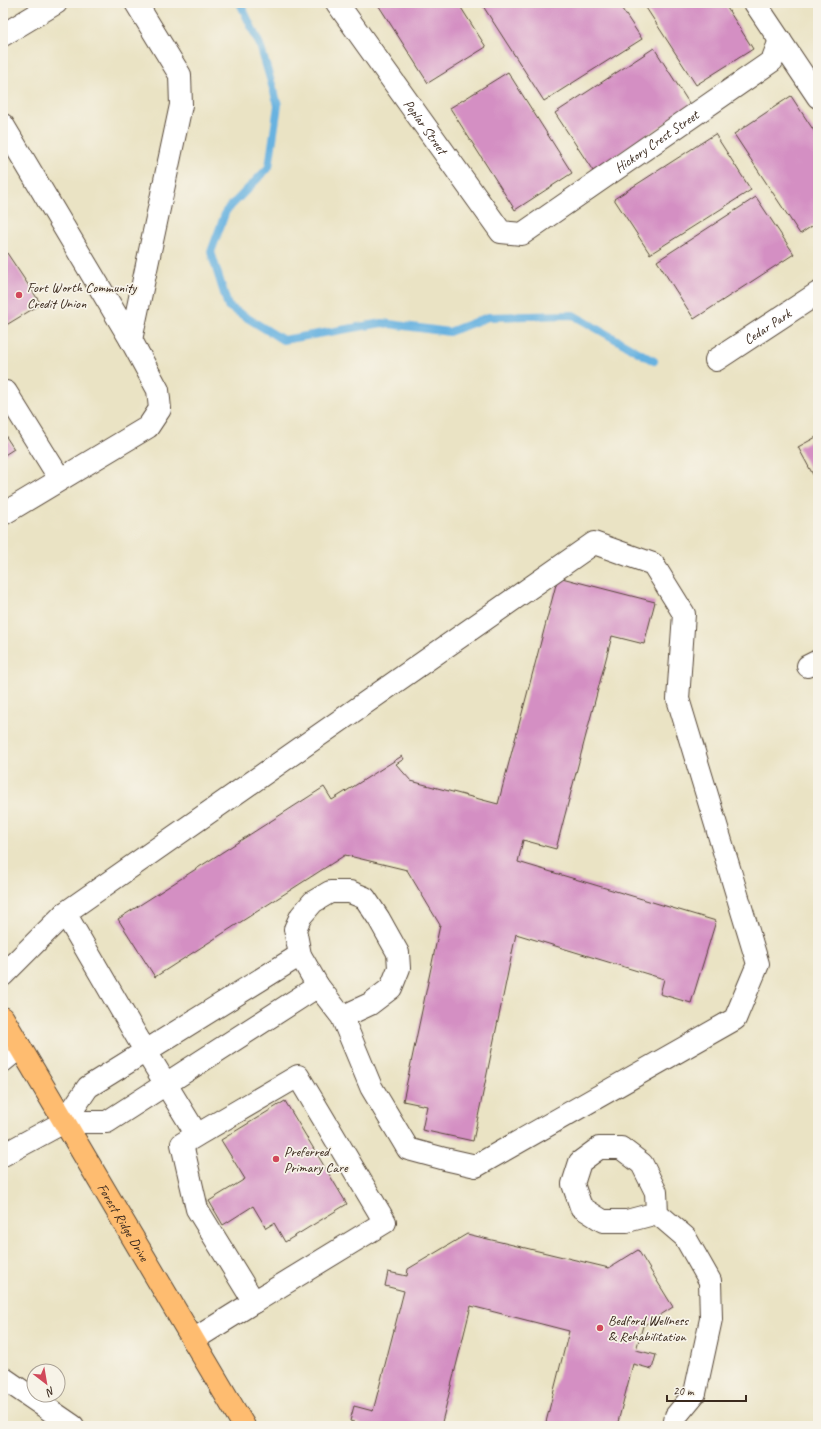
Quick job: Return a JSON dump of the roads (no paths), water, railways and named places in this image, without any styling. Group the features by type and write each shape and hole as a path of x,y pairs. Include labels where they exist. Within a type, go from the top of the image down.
{"main road":[{"name":"Forest Ridge Drive","path":"3,1018 244,1426"}],"street":[{"path":"3,35 56,3"},
{"path":"131,340 181,105 180,75 136,3"},
{"name":"Poplar Street","path":"337,3 501,232 522,234"},
{"path":"755,3 818,97"},
{"name":"Hickory Crest Street","path":"522,234 772,61 780,40"},
{"path":"3,125 131,340 158,390 160,409 148,427 3,514"},
{"name":"Cedar Park","path":"716,360 818,293"},
{"path":"3,394 6,392 60,479"},
{"path":"3,975 65,913 594,543 653,564 684,614 678,699 758,964 735,1019 476,1166 408,1149 371,1087 342,1018 318,986 300,955 295,929 301,916 313,902 330,892 350,892 365,898 379,919 398,953 399,968 391,988 370,1004 342,1018"},
{"path":"65,913 196,1135"},
{"path":"64,1122 88,1087 145,1050 300,955"},
{"path":"3,1154 64,1122 107,1122 318,986"},
{"path":"3,1061 20,1047"},
{"path":"193,1340 385,1222 298,1076 182,1144 197,1209 254,1302"},
{"path":"657,1213 685,1237 710,1281 711,1319 695,1393 676,1416 674,1426"},
{"path":"3,1378 73,1426"}],"waterway":[{"path":"240,3 260,45 278,105 269,167 226,211 211,252 228,306 283,340 382,323 449,332 488,317 573,315 654,361"}],"place":[{"name":"Fort Worth Community Credit Union","path":"19,295"},
{"name":"Preferred Primary Care","path":"276,1159"},
{"name":"Bedford Wellness & Rehabilitation","path":"600,1328"}]}
